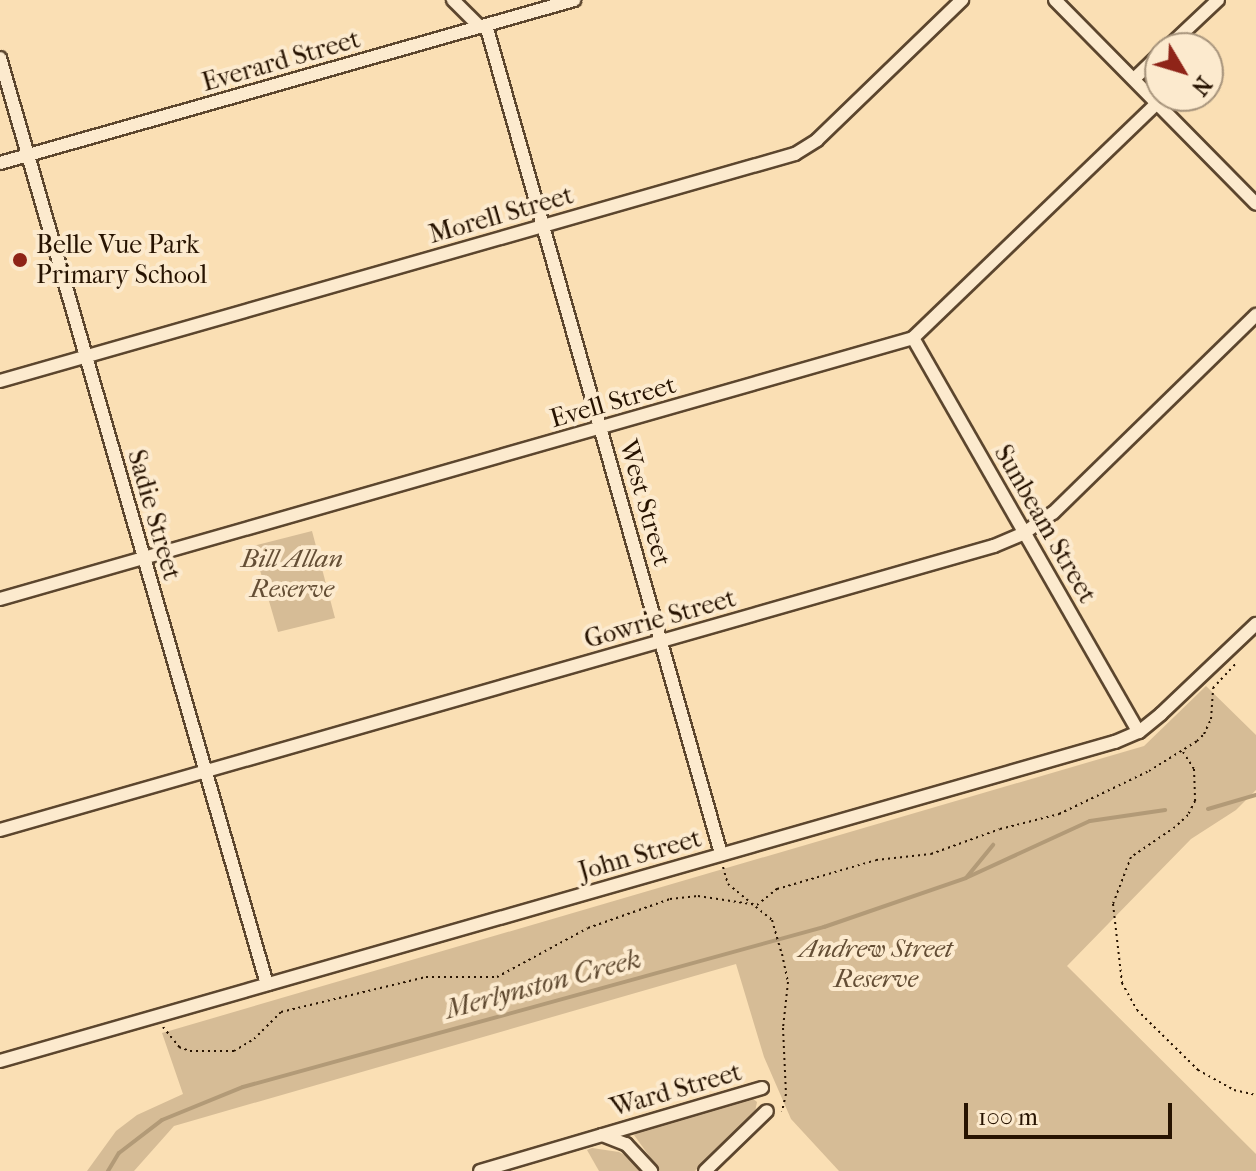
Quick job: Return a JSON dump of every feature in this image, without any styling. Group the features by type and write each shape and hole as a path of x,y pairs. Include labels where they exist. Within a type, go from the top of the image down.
{"street":[{"name":"West Street","path":"453,0 483,26 543,226 721,854"},
{"name":"Everard Street","path":"0,163 574,0"},
{"name":"Morell Street","path":"0,381 805,150 962,0"},
{"path":"1055,0 1144,89"},
{"path":"1184,32 1218,0"},
{"name":"Sadie Street","path":"0,58 267,984"},
{"path":"1134,79 1144,69"},
{"name":"Evell Street","path":"0,599 913,338 1148,112"},
{"path":"1166,112 1256,204"},
{"name":"Gowrie Street","path":"0,830 994,546 1024,533 1053,513 1256,315"},
{"name":"Sunbeam Street","path":"913,338 1139,732"},
{"name":"John Street","path":"0,1061 1044,763 1139,732 1256,624"},
{"name":"Ward Street","path":"480,1171 762,1088"},
{"path":"705,1171 767,1111"},
{"name":"Ward Street","path":"602,1135 626,1144 650,1168"}],"path":[{"path":"159,1015 168,1035 179,1047 210,1053 234,1051 254,1039 281,1012 426,977 497,977 588,928 670,899 698,896 757,905 777,889 876,860 931,854 1000,829 1059,814 1149,771 1204,734 1211,719 1213,688 1237,662"},
{"path":"1182,751 1194,769 1195,801 1188,815 1175,827 1131,857 1113,904 1122,983 1137,1010 1198,1070 1234,1090 1256,1095"},
{"path":"721,854 728,884 772,920 782,954 788,982 783,1028 786,1094 782,1112"}],"green space":[{"name":"Bill Allan Reserve","path":"312,531 335,618 278,632 253,546"},
{"name":"Andrew Street Reserve","path":"1206,686 1256,735 1256,790 1236,810 1191,839 1067,966 1256,1154 1256,1171 839,1171 791,1119 764,1057 736,964 174,1126 134,1171 87,1171 116,1131 137,1115 183,1094 162,1033 1144,746"},
{"path":"752,1098 757,1102 755,1112 695,1171 660,1171 634,1135 639,1130"},
{"path":"587,1150 619,1152 630,1158 640,1171 599,1171"}],"waterway":[{"path":"1208,809 1256,795"},
{"name":"Merlynston Creek","path":"968,877 1090,821 1165,810"},
{"name":"Merlynston Creek","path":"108,1171 119,1153 162,1120 243,1087 824,927 966,878 993,845"}],"place":[{"name":"Belle Vue Park Primary School","path":"20,260"}]}
